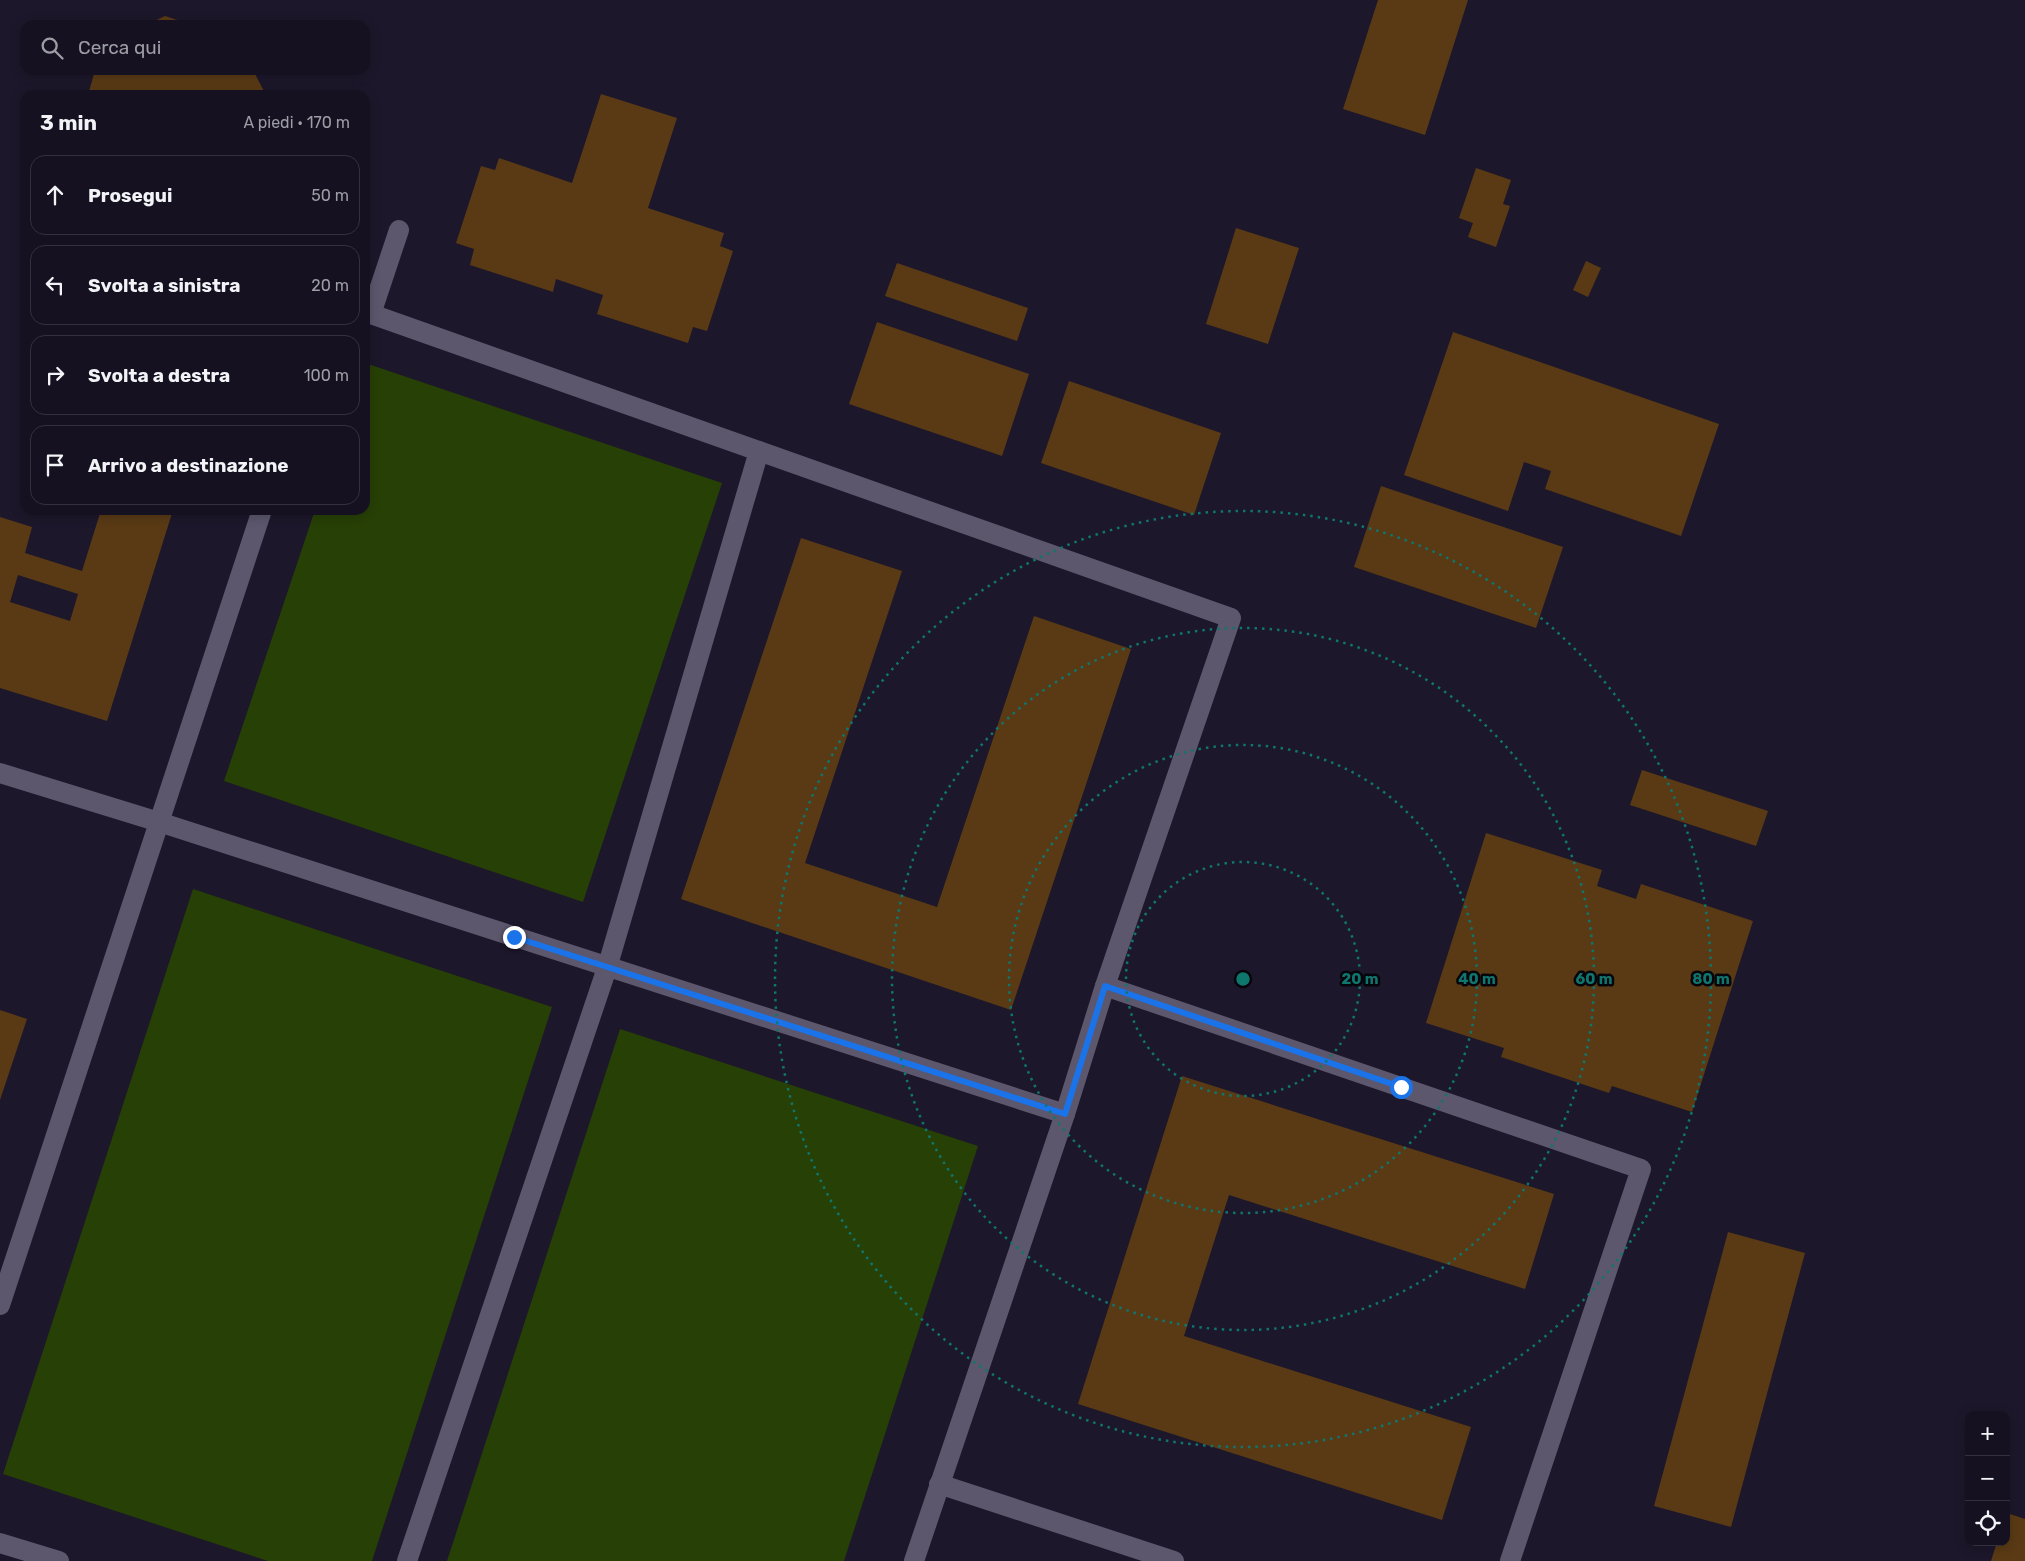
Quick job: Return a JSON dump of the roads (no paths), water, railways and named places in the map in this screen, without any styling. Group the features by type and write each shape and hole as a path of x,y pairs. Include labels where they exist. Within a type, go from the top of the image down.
{"lane":[{"path":"370,308 399,230"},
{"path":"370,314 1231,618 1105,986 1065,1114 914,1561"},
{"path":"407,1561 607,968 759,451"},
{"path":"0,1305 260,515"},
{"path":"0,773 159,822 607,968 1065,1114"},
{"path":"1105,986 1641,1169 1510,1561"},
{"path":"939,1484 1174,1561"},
{"path":"0,1542 58,1561"}]}
